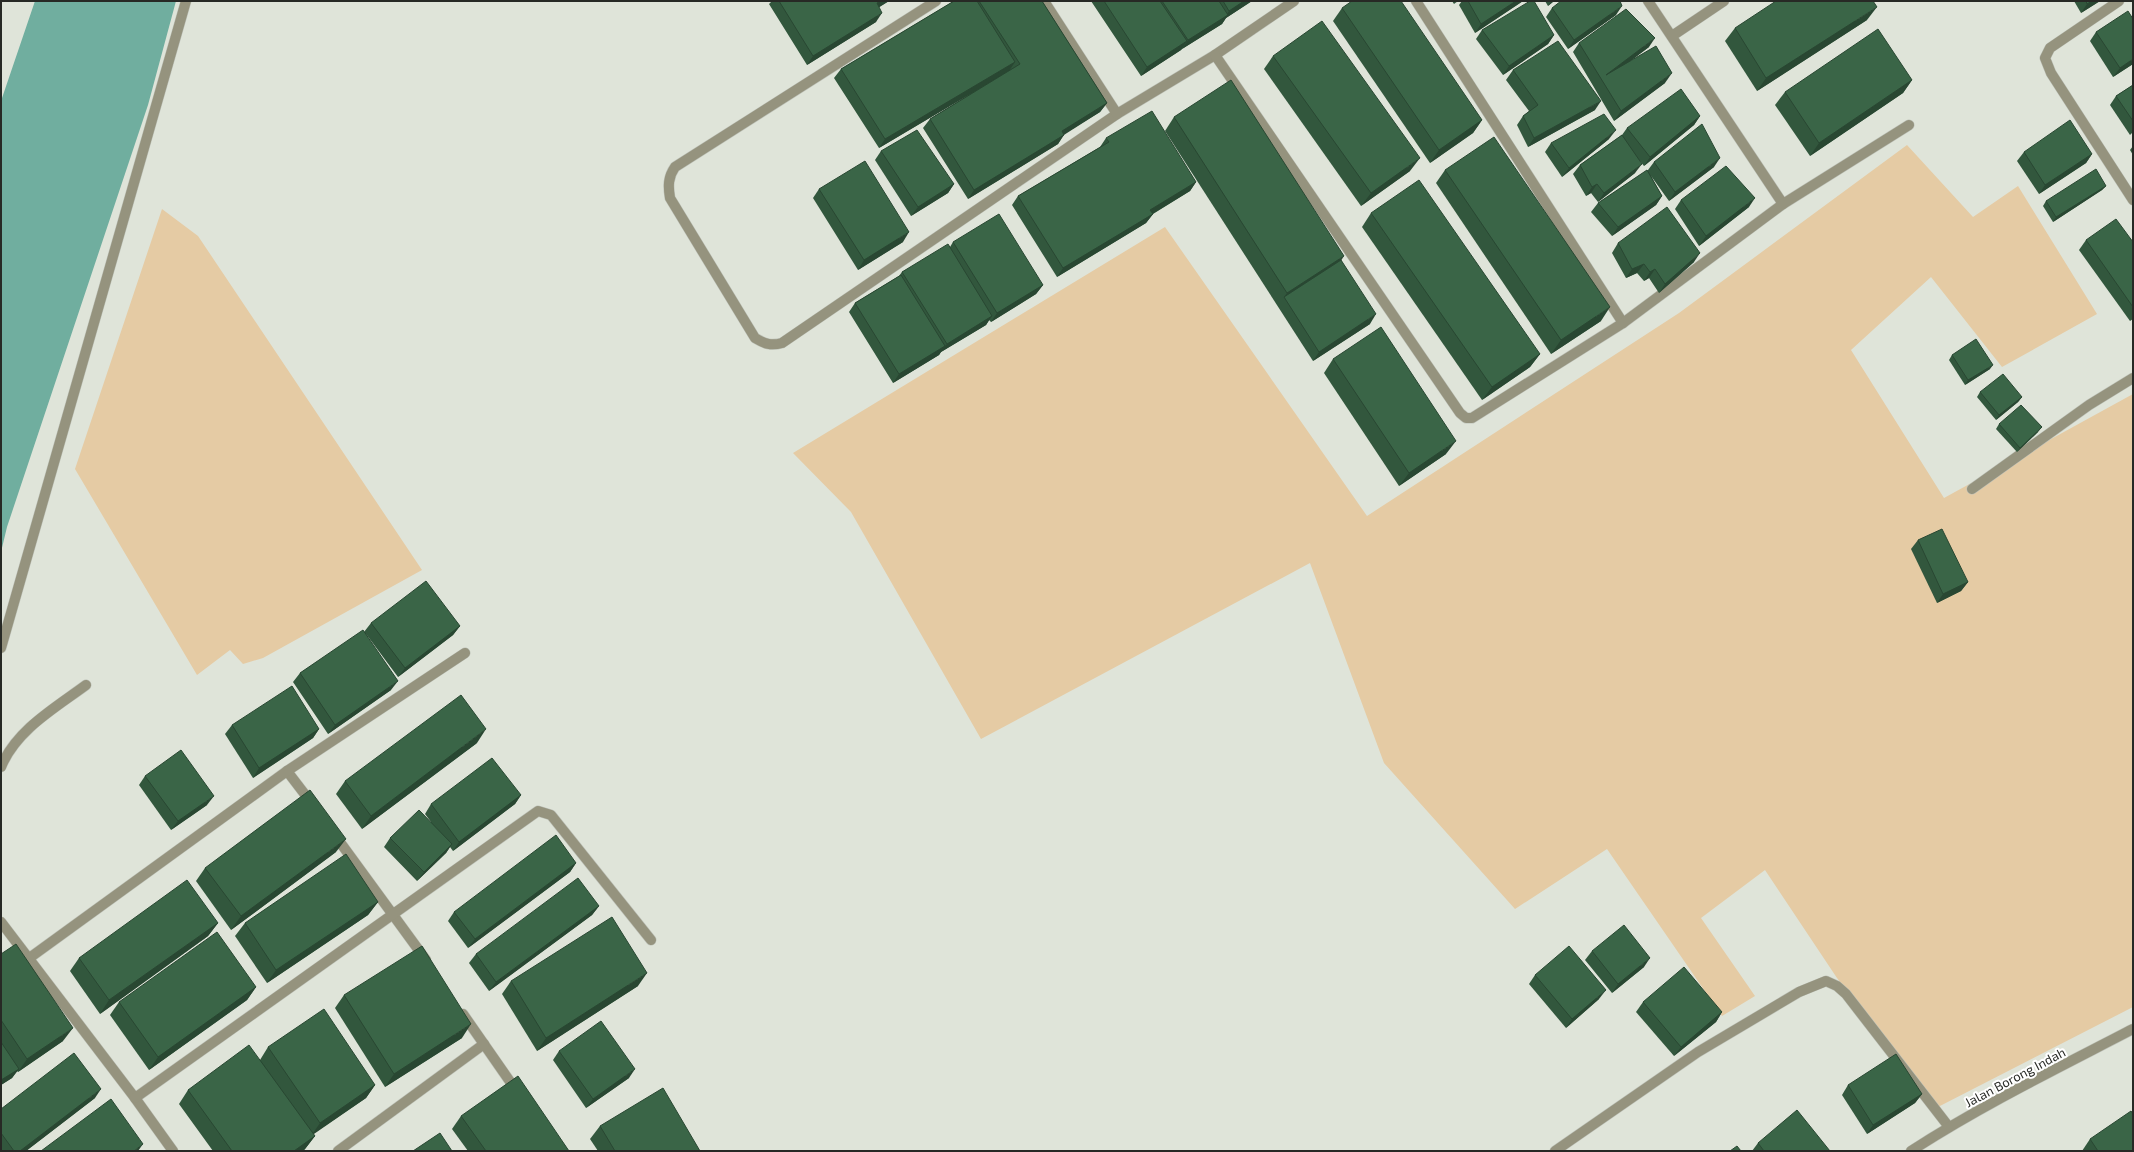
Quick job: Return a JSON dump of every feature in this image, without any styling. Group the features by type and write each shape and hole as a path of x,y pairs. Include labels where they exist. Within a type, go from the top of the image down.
{"street":[{"path":"1,648 186,1"},
{"path":"936,1 675,167 671,174 669,189 670,198 756,338 769,345 782,343 1118,114 1214,55 1294,1"},
{"path":"1044,1 1118,114"},
{"path":"1416,1 1623,323"},
{"path":"1648,1 1783,204"},
{"path":"1672,36 1724,1"},
{"path":"2119,1 2050,48 2045,58 2051,73 2133,200"},
{"path":"1214,55 1460,413 1466,418 1472,418 1623,323 1783,204 1909,125"},
{"path":"1972,489 2089,406 2133,378"},
{"path":"28,959 288,771 465,653"},
{"path":"1,767 9,750 30,726 86,685"},
{"path":"288,771 320,814"},
{"path":"135,1098 393,913 530,817 541,811 551,815 652,940"},
{"path":"329,827 393,913 430,966"},
{"path":"1,922 135,1098 173,1151"},
{"path":"1555,1151 1698,1052 1799,992 1826,981 1837,986 1846,994 1949,1127"},
{"path":"457,1005 523,1101"},
{"name":"Jalan Borong Indah","path":"1911,1151 1949,1127 2133,1029"},
{"path":"338,1151 484,1044"}],"shaded area":[{"path":"1907,145 1973,217 2018,186 2097,314 2002,367 1931,277 1851,350 1944,498 2133,394 2133,1007 1936,1108 1837,978 1765,870 1701,918 1755,996 1722,1016 1607,849 1515,909 1384,763 1310,563 981,739 851,512 793,453 1165,227 1367,516 1679,313"},
{"path":"162,209 198,236 422,570 263,658 243,664 230,650 197,675 75,469"}],"water":[{"path":"35,1 176,1 148,105 7,527 1,552 1,101"}],"building":[{"path":"779,1 881,1 877,3 882,13 813,56"},
{"path":"954,1 977,1 1015,62 885,139 841,69"},
{"path":"979,1 1042,1 1107,103 1062,131 1064,135 974,190 930,119 1020,64"},
{"path":"1104,1 1160,1 1187,41 1147,67"},
{"path":"1162,1 1219,1 1228,15 1188,40"},
{"path":"1223,1 1244,1 1229,11"},
{"path":"1352,1 1401,1 1482,120 1439,150 1342,8"},
{"path":"1468,1 1516,1 1481,24"},
{"path":"1530,1 1534,1 1554,35 1509,66 1482,30"},
{"path":"1561,1 1620,1 1622,6 1574,40 1552,8"},
{"path":"1776,1 1873,1 1877,7 1766,78 1735,28"},
{"path":"1626,9 1655,38 1606,75 1656,46 1672,73 1621,111 1579,43"},
{"path":"2128,11 2133,19 2133,59 2120,68 2096,32"},
{"path":"1322,21 1420,158 1371,193 1273,56"},
{"path":"1878,29 1912,80 1819,143 1785,92"},
{"path":"1558,41 1601,101 1534,138 1523,116 1538,105 1513,70"},
{"path":"1231,80 1344,256 1287,293 1174,117"},
{"path":"2133,85 2133,121 2116,96"},
{"path":"1681,89 1700,116 1650,157 1627,128"},
{"path":"1152,111 1196,182 1150,210 1153,214 1063,268 1018,196 1109,142 1106,138"},
{"path":"1604,114 1616,130 1569,168 1551,143"},
{"path":"2070,120 2092,154 2045,185 2024,152"},
{"path":"1702,124 1720,158 1675,192 1654,162"},
{"path":"917,130 954,184 918,207 881,151"},
{"path":"1622,135 1642,164 1604,193 1597,184 1592,187 1580,165"},
{"path":"1494,137 1610,307 1561,340 1445,170"},
{"path":"865,161 909,232 864,260 819,189"},
{"path":"1726,166 1755,198 1706,236 1681,200"},
{"path":"2096,169 2106,186 2056,217 2046,201"},
{"path":"1647,170 1662,196 1618,227 1598,203"},
{"path":"1419,180 1540,354 1492,387 1371,213"},
{"path":"1667,207 1700,253 1665,284 1655,269 1650,272 1644,264 1632,269 1618,243"},
{"path":"999,214 1043,285 997,313 953,242"},
{"path":"2116,219 2133,242 2133,307 2086,240"},
{"path":"948,244 992,316 947,344 902,272"},
{"path":"1341,260 1376,314 1319,352 1284,297"},
{"path":"901,275 945,346 899,374 855,303"},
{"path":"1381,327 1456,441 1409,473 1333,359"},
{"path":"1976,339 1993,365 1968,380 1952,355"},
{"path":"2003,374 2022,397 1999,415 1980,392"},
{"path":"2021,405 2042,427 2020,448 1999,424"},
{"path":"1942,529 1968,582 1943,594 1918,540"},
{"path":"426,581 460,626 405,668 371,623"},
{"path":"363,630 398,681 335,725 300,673"},
{"path":"292,686 319,729 259,768 232,725"},
{"path":"461,695 486,729 371,816 345,781"},
{"path":"181,750 214,796 178,821 145,776"},
{"path":"492,758 521,795 459,842 431,804"},
{"path":"310,790 346,839 241,916 205,868"},
{"path":"419,810 452,844 424,872 390,838"},
{"path":"556,835 576,863 475,939 454,912"},
{"path":"346,854 378,902 276,970 245,923"},
{"path":"578,878 599,906 496,982 476,954"},
{"path":"187,880 218,923 109,1000 79,958"},
{"path":"612,917 647,973 546,1038 511,981"},
{"path":"1624,925 1650,958 1618,984 1592,951"},
{"path":"217,932 256,987 158,1057 119,1002"},
{"path":"16,944 73,1028 27,1059 1,1020 1,954"},
{"path":"422,946 471,1024 394,1074 344,995"},
{"path":"1569,946 1606,990 1572,1019 1535,975"},
{"path":"1684,967 1722,1012 1681,1047 1643,1002"},
{"path":"324,1009 375,1085 320,1123 268,1047"},
{"path":"601,1021 635,1069 593,1099 559,1051"},
{"path":"1,1042 19,1069 1,1080"},
{"path":"249,1045 315,1136 294,1151 232,1151 188,1090"},
{"path":"74,1053 101,1089 20,1151 14,1151 1,1133 1,1109"},
{"path":"1896,1054 1922,1094 1873,1125 1848,1085"},
{"path":"518,1076 569,1151 486,1151 461,1116"},
{"path":"663,1088 700,1151 615,1151 600,1126"},
{"path":"111,1099 143,1144 134,1151 41,1151"},
{"path":"1797,1110 1830,1151 1764,1151 1758,1143"},
{"path":"2131,1111 2133,1114 2133,1151 2098,1151 2090,1139"},
{"path":"440,1133 452,1151 413,1151"},
{"path":"1737,1146 1741,1151 1730,1151"}]}
